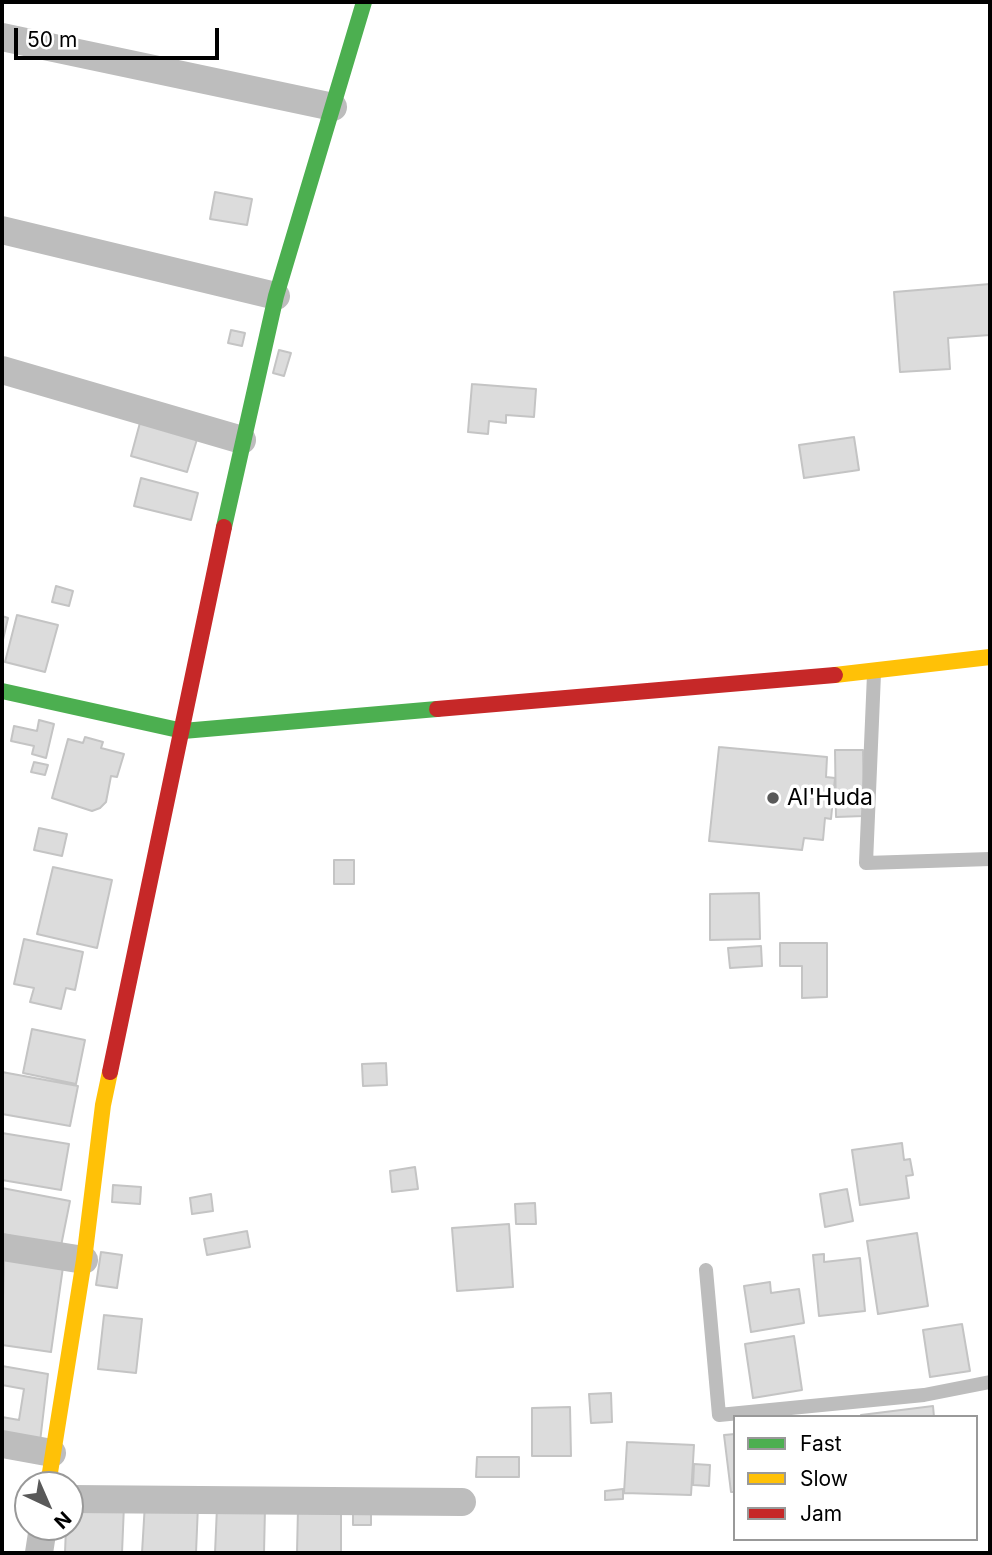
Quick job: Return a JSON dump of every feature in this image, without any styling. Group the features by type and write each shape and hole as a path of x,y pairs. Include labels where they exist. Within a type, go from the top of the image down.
{"street":[{"path":"50,1471 84,1260 103,1105 242,440 276,296 364,2"},
{"path":"2,37 333,107"},
{"path":"2,230 276,296"},
{"path":"2,370 242,440"},
{"path":"2,691 183,732 874,672 990,657"},
{"path":"2,1247 84,1260"},
{"path":"2,1444 52,1454"},
{"path":"84,1499 462,1502"}],"lane":[{"path":"874,672 866,863 990,859"},
{"path":"706,1270 719,1415 924,1395 990,1382"}],"building":[{"path":"215,192 252,199 247,225 210,219"},
{"path":"990,284 990,335 948,338 950,369 900,372 894,292"},
{"path":"231,330 245,333 242,346 228,343"},
{"path":"279,350 291,353 284,376 273,373"},
{"path":"472,384 536,389 534,417 506,415 506,423 489,421 488,434 468,432"},
{"path":"141,419 198,436 187,472 131,456"},
{"path":"854,437 859,470 804,478 799,445"},
{"path":"141,478 198,493 191,520 134,506"},
{"path":"56,586 73,591 69,606 52,602"},
{"path":"17,615 58,625 45,672 5,662"},
{"path":"2,616 8,618 2,644"},
{"path":"39,720 54,724 46,758 32,754 34,746 11,741 14,726 37,731"},
{"path":"85,737 103,742 101,748 124,754 117,777 111,776 106,802 92,811 52,798 68,739 83,743"},
{"name":"Al'Huda","path":"719,747 827,757 826,777 835,778 831,819 825,818 823,840 804,838 802,850 709,841"},
{"path":"835,750 863,750 864,816 836,817"},
{"path":"34,762 48,765 45,775 31,772"},
{"path":"39,828 67,834 62,856 34,850"},
{"path":"334,860 354,860 354,884 334,884"},
{"path":"53,867 112,880 97,948 37,934"},
{"path":"759,893 760,939 710,940 710,894"},
{"path":"24,939 83,952 75,990 66,988 61,1009 30,1002 34,988 14,984"},
{"path":"780,943 827,943 827,997 802,998 802,966 780,966"},
{"path":"761,946 762,966 730,968 728,948"},
{"path":"32,1029 85,1040 76,1084 23,1073"},
{"path":"386,1063 387,1085 363,1086 362,1064"},
{"path":"2,1072 78,1086 70,1126 2,1114"},
{"path":"2,1133 69,1144 61,1190 2,1180"},
{"path":"902,1143 904,1160 910,1159 913,1175 906,1176 909,1198 860,1205 852,1150"},
{"path":"415,1167 418,1189 392,1192 390,1171"},
{"path":"113,1185 141,1187 140,1204 112,1202"},
{"path":"2,1188 70,1201 61,1246 2,1234"},
{"path":"847,1189 853,1221 825,1227 820,1194"},
{"path":"211,1194 213,1211 192,1214 190,1198"},
{"path":"535,1203 536,1224 516,1224 515,1204"},
{"path":"509,1224 513,1287 457,1291 452,1228"},
{"path":"247,1231 250,1247 207,1255 204,1239"},
{"path":"917,1233 928,1306 878,1314 867,1241"},
{"path":"101,1252 122,1255 117,1288 96,1285"},
{"path":"824,1254 824,1262 860,1258 865,1311 819,1316 813,1255"},
{"path":"4,1259 63,1267 51,1352 2,1345"},
{"path":"770,1282 771,1293 799,1289 804,1323 751,1332 744,1286"},
{"path":"104,1315 142,1319 136,1373 98,1369"},
{"path":"962,1324 970,1371 930,1377 923,1330"},
{"path":"794,1336 802,1390 753,1398 745,1344"},
{"path":"2,1366 48,1374 40,1442 2,1436 2,1417 19,1420 24,1389 2,1385"},
{"path":"611,1393 612,1422 591,1423 589,1394"},
{"path":"933,1406 934,1415 861,1415"},
{"path":"570,1407 571,1456 532,1456 532,1408"},
{"path":"733,1434 733,1492 731,1492 724,1435"},
{"path":"627,1442 694,1445 691,1495 624,1493"},
{"path":"477,1457 519,1457 519,1477 476,1477"},
{"path":"694,1464 710,1465 709,1486 693,1485"},
{"path":"623,1489 623,1499 605,1500 605,1491"},
{"path":"145,1503 198,1505 196,1553 142,1553"},
{"path":"84,1504 124,1505 122,1553 65,1553 65,1541 84,1541"},
{"path":"371,1506 371,1525 353,1525 353,1507"},
{"path":"217,1507 265,1508 264,1553 215,1553"},
{"path":"298,1508 341,1508 341,1553 297,1553"}],"traffic: fast":[{"path":"224,527 276,296 364,2"},
{"path":"2,691 183,731 437,709"}],"traffic: slow":[{"path":"835,675 990,657"},
{"path":"50,1471 84,1260 103,1105 110,1072"}],"traffic: jam":[{"path":"110,1072 224,527"},
{"path":"437,709 835,675"}],"place":[{"name":"Al'Huda","path":"773,798"}]}
